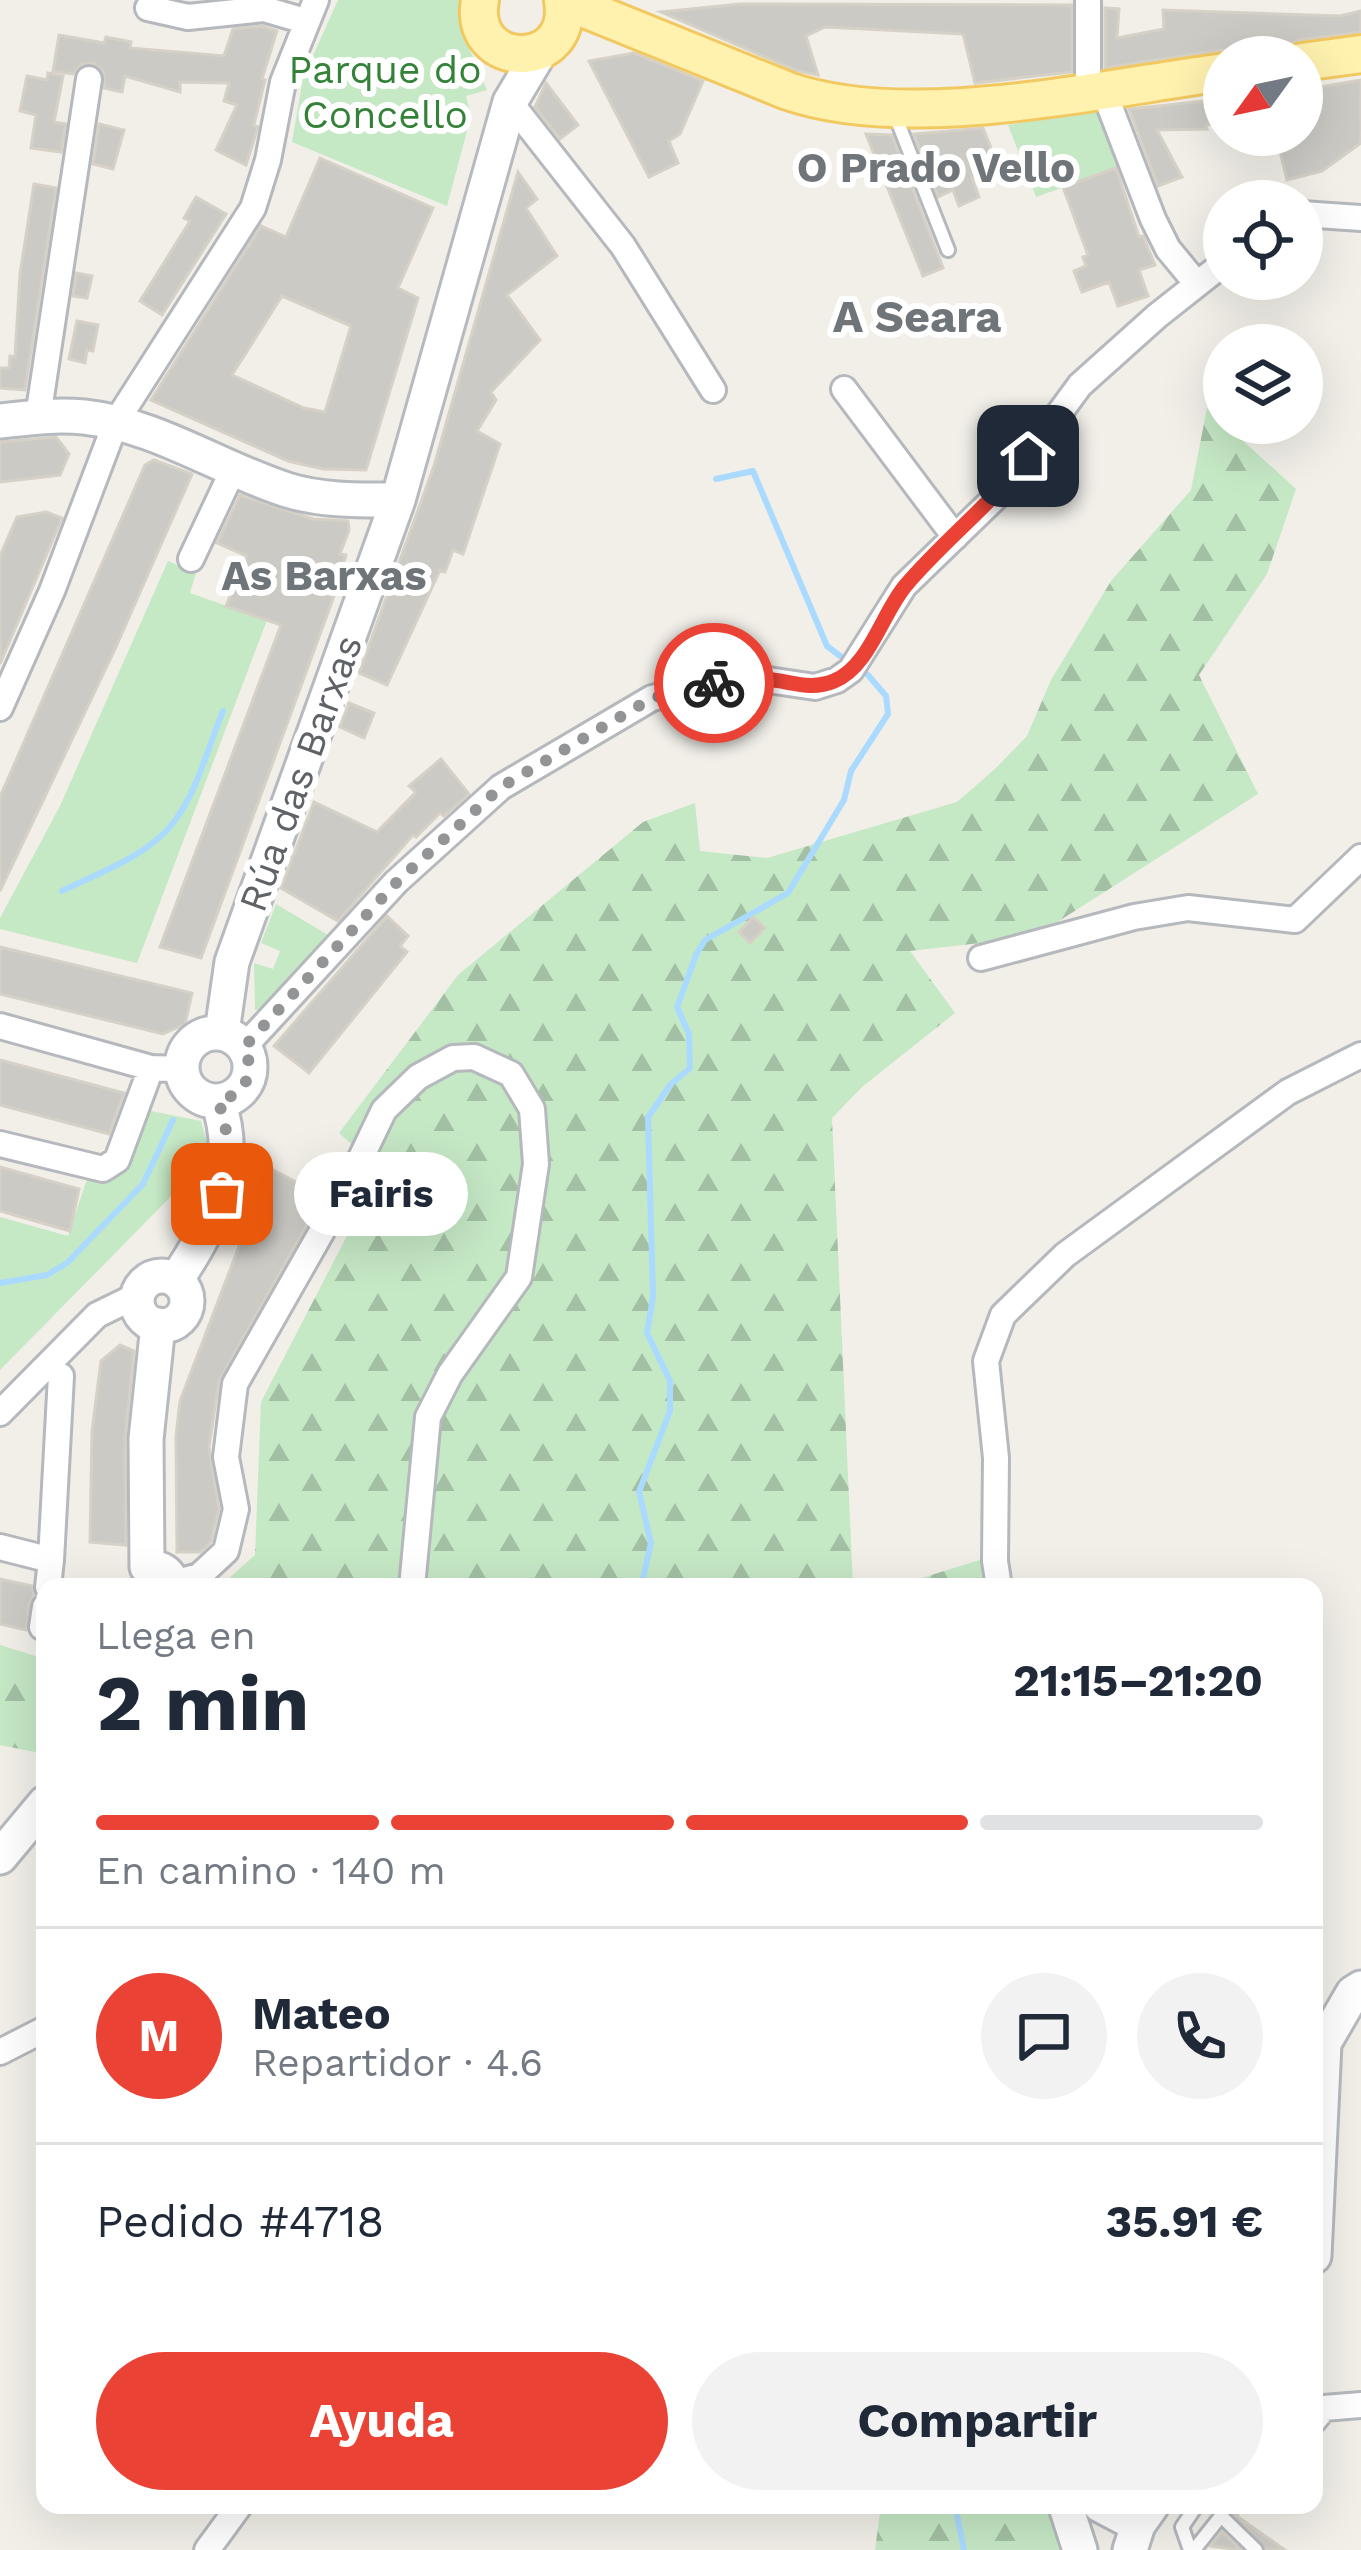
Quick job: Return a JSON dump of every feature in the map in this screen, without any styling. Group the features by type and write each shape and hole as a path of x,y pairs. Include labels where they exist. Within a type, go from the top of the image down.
{"main road":[{"path":"480,0 482,30 496,47 518,55 614,20"},
{"path":"548,45 563,21 563,0 816,101 892,108 1203,75"},
{"path":"1323,59 1361,54"}],"street":[{"path":"1088,0 1095,90 1168,249 1197,284"},
{"path":"0,708 52,591 116,422 253,208 283,82 310,10 264,9 188,17 148,8"},
{"name":"Rúa das Barxas","path":"218,1101 240,1091 247,1082 249,1058 233,1040 232,962 398,500 510,102 548,45"},
{"name":"Rúa das Barxas","path":"496,47 510,102"},
{"path":"38,417 89,79"},
{"path":"510,102 623,246 713,390"},
{"path":"1323,215 1361,218"},
{"path":"0,1144 103,1169 117,1160 166,1068 198,1036 233,1040 501,787 652,698 711,684 762,679 815,686 837,680 870,644 904,586 1002,491 1080,386 1203,279"},
{"path":"844,389 955,537"},
{"path":"0,421 80,416 116,422 288,490 340,500 398,500"},
{"path":"191,559 235,468"},
{"path":"981,958 1135,917 1188,908 1295,920 1361,857"},
{"path":"0,1026 166,1068 197,1096 218,1101 226,1124 222,1194 201,1243 176,1280"},
{"path":"998,1578 996,1458 986,1361 1003,1315 1065,1255 1288,1092 1361,1055"},
{"path":"181,1578 199,1576 226,1552 236,1509 226,1457 236,1384 346,1190 384,1110 418,1077 453,1058 474,1058 512,1074 532,1108 536,1164 519,1277 450,1373 428,1417 413,1578"},
{"path":"0,1412 97,1315 138,1295 152,1278 176,1280"},
{"path":"138,1295 144,1318 158,1325 172,1324 184,1313 187,1299 176,1280"},
{"path":"155,1578 146,1439 158,1325"},
{"path":"49,1578 62,1376"},
{"path":"0,1547 51,1560"},
{"path":"0,1857 36,1814"},
{"path":"1323,2055 1324,2043 1361,1988"},
{"path":"0,2052 36,2034"},
{"path":"1323,2413 1361,2405"},
{"path":"206,2550 233,2514"},
{"path":"1068,2514 1080,2550"}],"lane":[{"path":"892,108 948,250"},
{"path":"1191,2514 1182,2528 1192,2550 1218,2514"},
{"path":"1224,2514 1256,2550"}],"green space":[{"name":"Parque do Concello","path":"338,0 463,0 464,36 487,90 466,96 471,116 447,206 292,142 303,78"},
{"path":"1098,112 1120,167 1036,197 1008,125"},
{"path":"1203,428 1203,444 1247,444 1296,489 1267,574 1199,675 1258,794 1034,937 910,951 955,1013 862,1087 832,1118 853,1578 229,1578 255,1555 261,1402 381,1170 339,1133 458,975 643,822 695,803 700,851 767,858 957,802 1027,736 1051,680 1111,581 1191,490"},
{"path":"168,561 196,573 190,593 267,620 137,963 0,929 0,918 60,806"},
{"path":"276,904 328,935 267,1008 255,1010 254,963 273,969 280,951 261,943"},
{"path":"146,1110 201,1121 207,1143 196,1171 0,1370 0,1217 68,1236 87,1179 117,1175"},
{"path":"989,1557 995,1578 922,1578"},
{"path":"0,1645 36,1656 36,1752 0,1745"},
{"path":"880,2514 1059,2514 1068,2550 875,2550"}],"building":[{"path":"741,4 1072,5 1072,72 975,83 963,34 825,27 806,36 818,75 795,70 661,12"},
{"path":"1105,8 1119,9 1117,38 1164,29 1163,10 1340,16 1361,11 1361,32 1323,37 1203,36 1203,53 1105,68"},
{"path":"262,26 277,31 262,79 254,125 258,127 246,165 216,150 237,105 224,101 229,83 180,82 180,92 125,76 122,92 104,88 104,72 93,63 82,64 73,74 53,71 59,35 104,43 106,37 131,42 130,48 224,56 233,29"},
{"path":"634,53 703,81 680,134 669,141 678,163 649,177 589,61"},
{"path":"48,73 63,76 54,122 66,124 61,152 31,148 36,115 20,111 27,76 47,80"},
{"path":"1361,80 1361,143 1322,171 1287,180 1281,156 1323,156 1323,86"},
{"path":"546,83 578,125 560,139 535,107"},
{"path":"1203,101 1203,129 1157,130 1182,177 1158,186 1129,109"},
{"path":"99,124 124,130 113,169 93,164"},
{"path":"983,128 999,168 972,178 979,197 959,206 953,190 938,197 914,134"},
{"path":"866,134 892,135 943,268 923,276"},
{"path":"320,158 433,208 398,288 418,298 366,470 323,469 288,461 151,400 261,226 286,237","holes":["282,296 351,326 325,412 304,408 232,375"]},
{"path":"1116,168 1139,237 1143,236 1155,265 1139,270 1148,296 1118,306 1109,282 1082,292 1074,271 1086,266 1083,257 1088,255 1063,187"},
{"path":"518,172 537,199 526,208 557,256 507,295 540,340 491,392 496,400 477,431 500,444 463,554 453,550 445,572 440,570 387,685 359,673 434,466"},
{"path":"34,184 56,188 25,390 0,388 0,368 9,368 10,356 15,357 20,274"},
{"path":"196,197 226,214 162,315 140,301 190,221 184,218"},
{"path":"76,273 92,276 87,298 73,296"},
{"path":"77,321 98,325 93,351 87,350 85,363 69,359"},
{"path":"56,437 69,454 60,475 0,482 0,442"},
{"path":"154,460 192,474 0,891 0,797 145,465"},
{"path":"240,495 313,519 348,521 349,530 334,596 201,958 160,947 281,625 226,606 247,556 217,543"},
{"path":"46,512 62,518 0,664 0,556 17,517"},
{"path":"349,703 374,713 364,738 340,727"},
{"path":"441,759 469,794 413,835 338,921 281,888 314,802 377,832 416,792 409,786"},
{"path":"387,916 408,936 400,946 407,952 309,1073 274,1046"},
{"path":"753,917 765,928 750,943 739,932"},
{"path":"0,947 192,993 185,1024 163,1034 0,994"},
{"path":"0,1060 124,1093 109,1134 0,1105"},
{"path":"260,1163 323,1196 219,1381 209,1447 219,1509 211,1542 200,1552 177,1552 180,1401 238,1249"},
{"path":"0,1167 79,1189 70,1231 0,1211"},
{"path":"120,1345 134,1351 125,1439 126,1545 90,1542 92,1431 101,1361"},
{"path":"0,1579 32,1586 26,1630 0,1624"},
{"path":"1234,2514 1285,2550 1266,2550"},
{"path":"1222,2532 1241,2550 1211,2546"}],"waterway":[{"path":"716,479 753,471 827,646 840,656"},
{"path":"643,1578 651,1543 639,1492 670,1411 670,1381 647,1333 653,1297 648,1117 671,1084 690,1068 689,1034 677,1007 696,955 705,940 788,893 844,800 851,771 888,714 886,696 868,675"},
{"path":"62,891 163,835 195,784 223,711"},
{"path":"0,1283 47,1275 67,1263 143,1184 173,1120"},
{"path":"957,2514 964,2550"}],"way so far":[{"path":"222,1194 226,1124 218,1101 230,1098 247,1082 249,1058 244,1047 397,882 501,787 652,698 714,683"}],"place":[{"name":"Fairis","path":"222,1194"}],"district":[{"name":"O Prado Vello","path":"936,167"},
{"name":"A Seara","path":"917,316"},
{"name":"As Barxas","path":"324,575"}],"route":[{"path":"714,683 762,679 815,686 837,680 870,644 904,586 1002,491 1028,456"}]}
